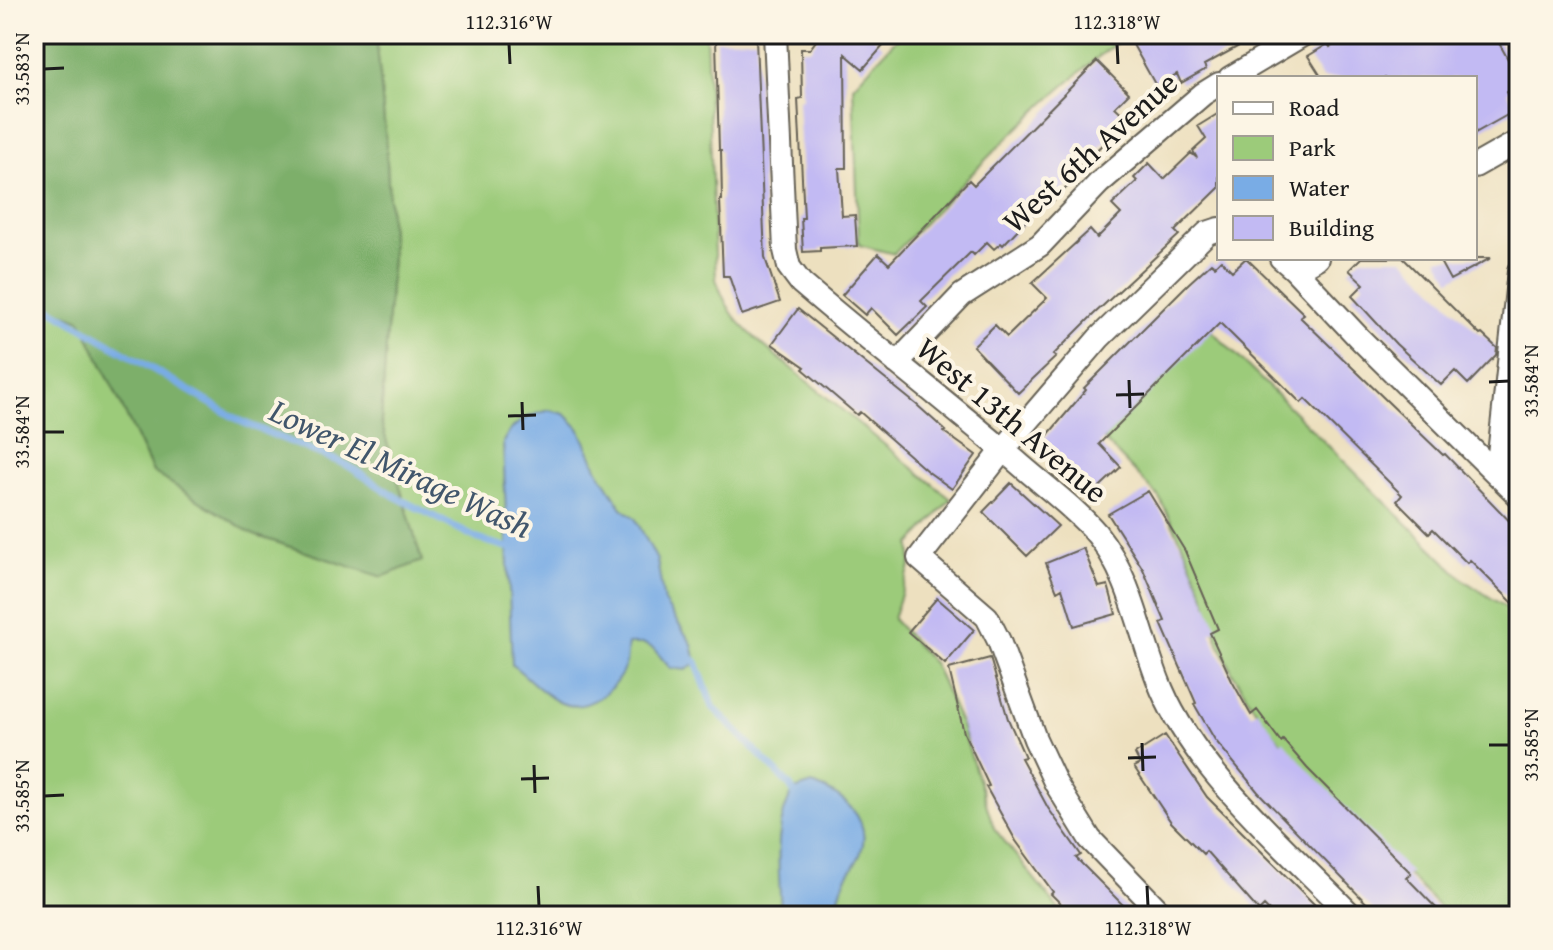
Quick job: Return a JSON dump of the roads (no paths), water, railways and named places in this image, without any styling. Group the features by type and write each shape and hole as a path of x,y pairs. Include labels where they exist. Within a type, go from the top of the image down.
{"street":[{"name":"West 13th Avenue","path":"775,34 785,250 789,267 801,283 1003,450 1099,536 1123,581 1162,690 1201,759 1352,916"},
{"name":"West 6th Avenue","path":"1233,76 1304,34"},
{"name":"West 6th Avenue","path":"897,363 962,295 1040,245 1099,183 1217,85"},
{"path":"1477,165 1519,141"},
{"path":"1164,916 1090,839 1056,784 987,617 919,558 1003,450 1099,338 1207,233 1217,230"},
{"path":"1288,264 1519,496"},
{"path":"1497,473 1519,271"}],"water":[{"path":"550,410 565,414 579,428 598,470 622,508 635,518 657,560 664,602 692,644 696,662 686,670 670,668 653,648 644,644 628,644 626,663 616,682 599,698 578,705 557,701 512,665 503,442 511,429 522,420"},
{"path":"812,784 852,808 862,828 861,852 843,884 835,916 781,916 778,851 782,819 794,790"}],"waterway":[{"name":"Lower El Mirage Wash","path":"34,299 242,422 347,465 396,497 478,539 513,549"},
{"name":"Lower El Mirage Wash","path":"691,658 696,662 713,707 790,786 796,796"}]}
